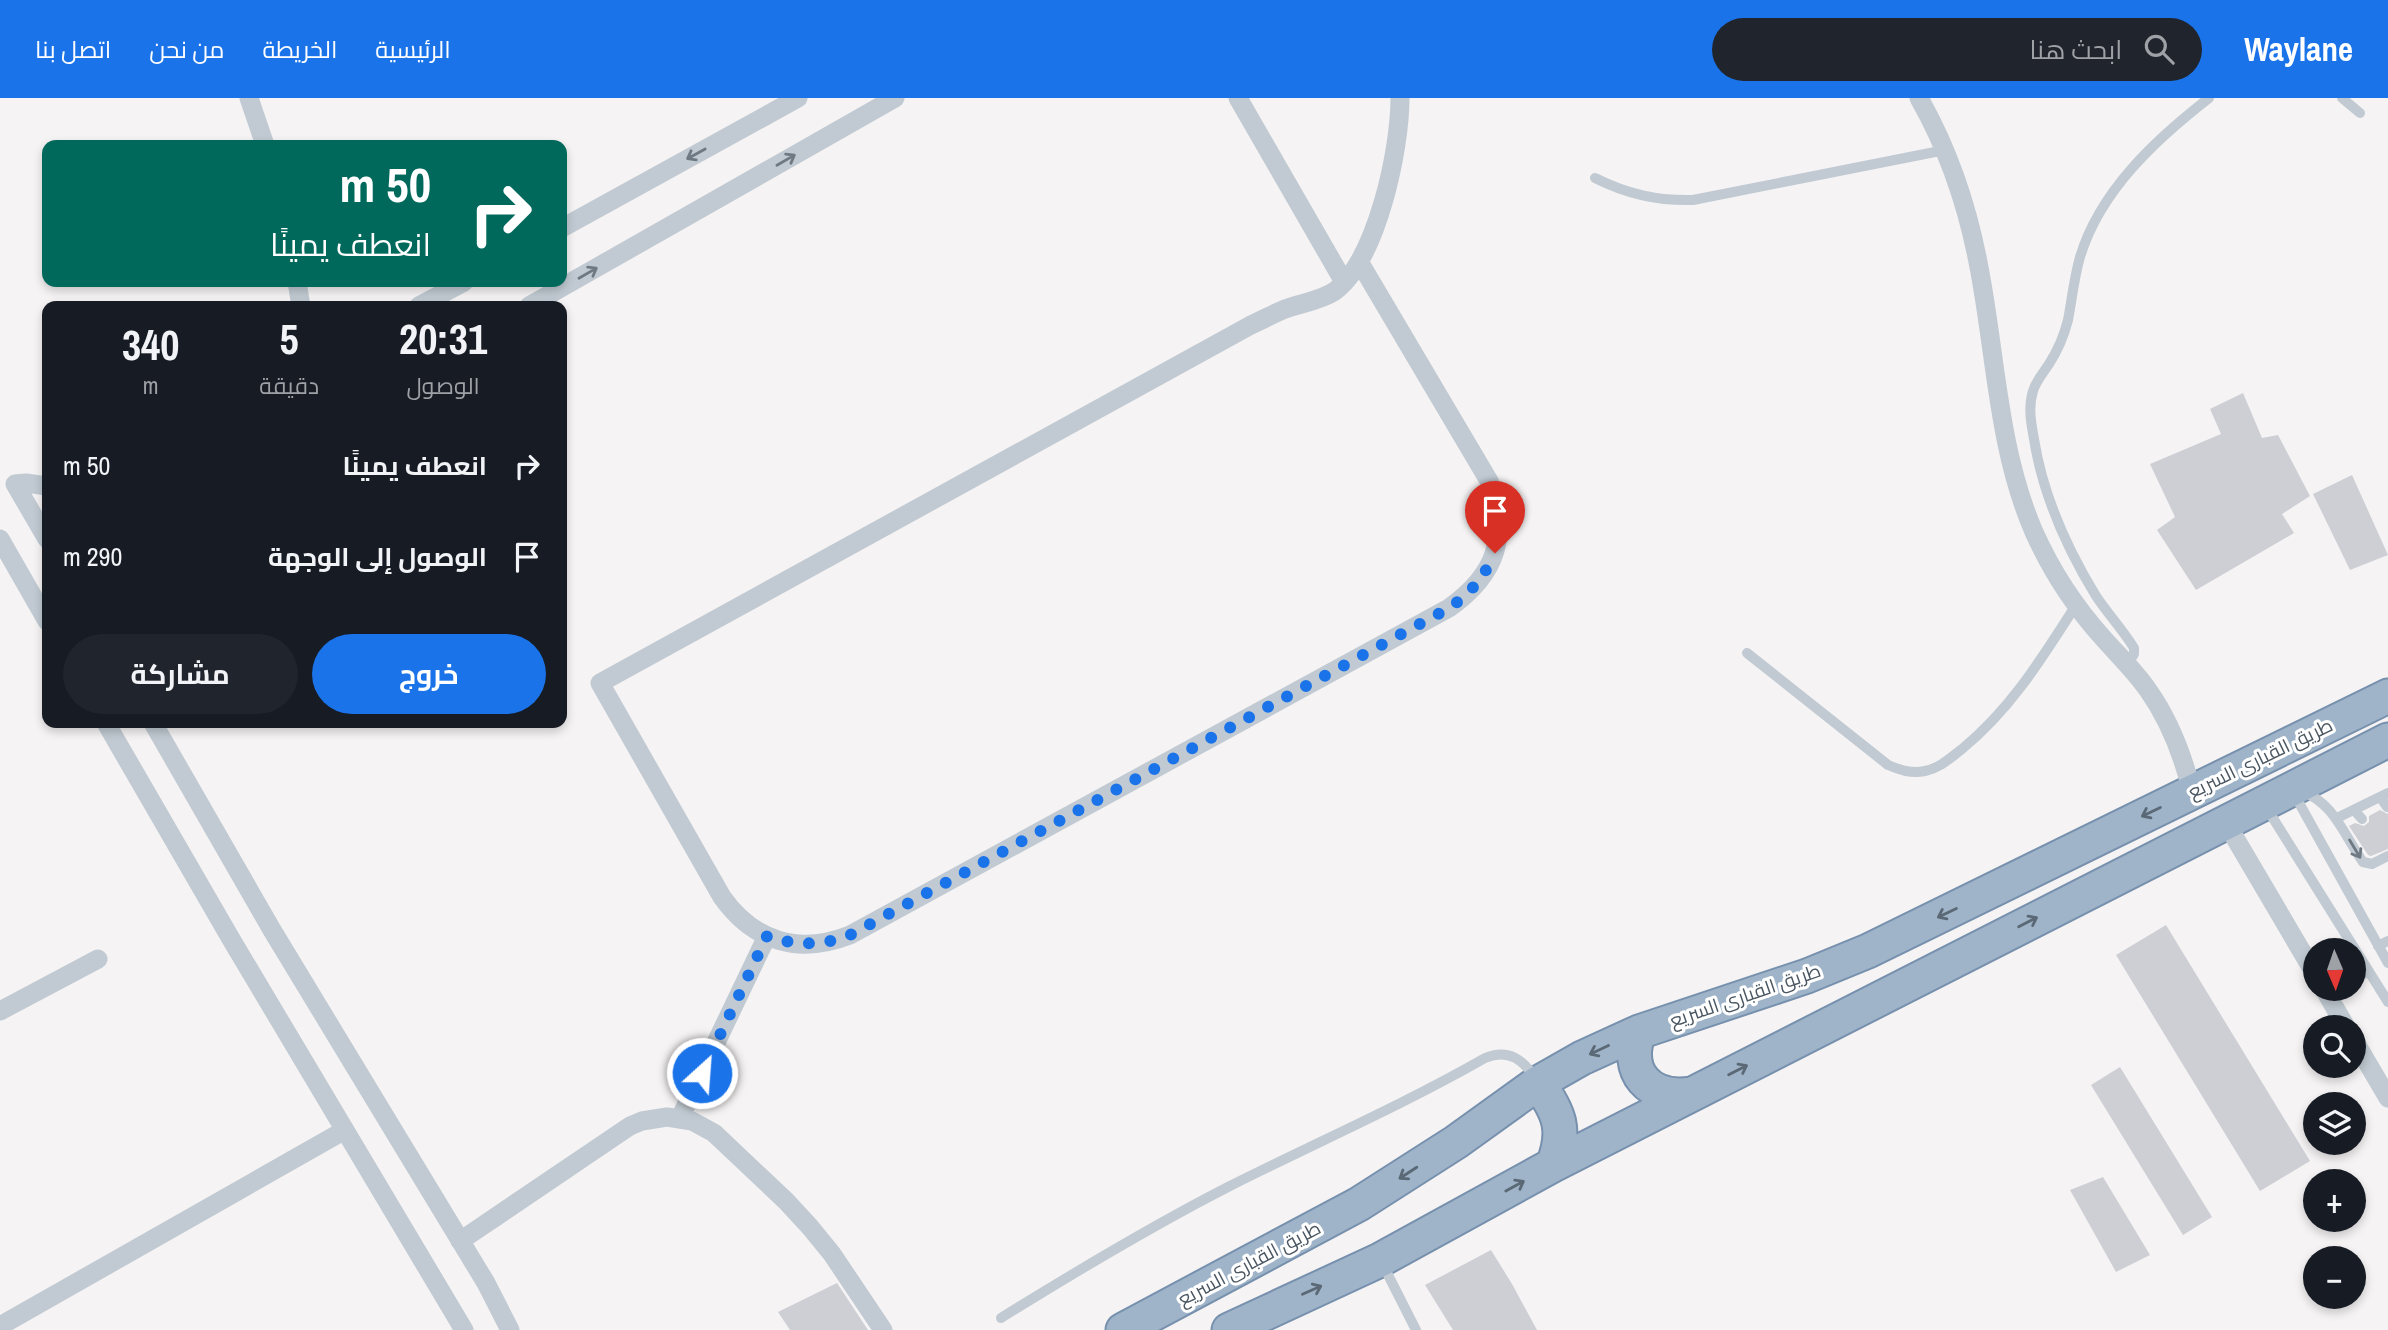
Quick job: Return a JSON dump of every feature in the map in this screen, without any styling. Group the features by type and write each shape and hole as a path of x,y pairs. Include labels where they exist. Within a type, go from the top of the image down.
{"highway":[{"name":"طريق القبارى السريع","path":"1123,1330 1359,1204 1456,1142 1538,1083 1582,1058 1639,1032 1807,976 1868,951 2388,695"},
{"name":"طريق القبارى السريع","path":"1229,1330 1267,1316 1380,1260 1553,1165 2388,740"},
{"path":"1639,1032 1634,1046 1634,1061 1644,1080 1661,1094 1676,1097 1691,1094"},
{"path":"1538,1083 1553,1103 1560,1128 1560,1141 1553,1165"}],"street":[{"path":"249,98 263,140"},
{"path":"567,225 798,98"},
{"path":"567,284 895,98"},
{"path":"1238,98 1344,282"},
{"path":"1360,263 1489,481 1497,504 1499,528 1495,553 1485,575 1469,594 1449,608 850,935 834,941 800,944 767,936 737,916 722,897 600,683 1251,325 1286,309 1328,295 1344,282 1360,263 1391,174 1397,146 1400,98"},
{"path":"1919,98 1945,150 1966,212 1979,263 2008,452 2019,493 2034,532 2053,570 2076,605 2102,638 2128,664 2164,715 2185,766 2192,792"},
{"path":"428,301 455,287"},
{"path":"538,301 562,287"},
{"path":"42,485 15,484 42,531"},
{"path":"0,539 42,612"},
{"path":"109,728 464,1330"},
{"path":"156,728 272,930 486,1283 510,1330"},
{"path":"2225,821 2303,954"},
{"path":"680,1118 767,936"},
{"path":"0,1010 98,960"},
{"path":"2366,1060 2388,1098"},
{"path":"460,1241 630,1126 654,1118 680,1118 704,1126 714,1133 786,1201 832,1254 883,1330"},
{"path":"0,1326 345,1130"}],"lane":[{"path":"2128,664 2134,654 2134,648 2098,599 2080,568 2046,495 2036,454 2030,405 2036,384 2063,337 2081,255 2098,215 2135,165 2208,98"},
{"path":"2343,98 2360,113"},
{"path":"1595,178 1613,187 1652,199 1693,200 1945,150"},
{"path":"1747,653 1888,765 1910,772 1922,772 1944,763 1992,722 2025,683 2076,605"},
{"path":"2337,818 2384,795 2387,807"},
{"path":"2277,796 2318,799 2337,818 2363,862 2372,864 2388,852"},
{"path":"2277,796 2383,944 2388,963"},
{"path":"2277,796 2368,971 2388,1002"},
{"path":"2354,810 2362,819"},
{"path":"1001,1318 1203,1200 1416,1096 1493,1054 1512,1055 1527,1066 1538,1083"},
{"path":"1380,1260 1416,1330"}],"building":[{"path":"2243,393 2262,438 2278,435 2310,496 2282,514 2294,533 2196,590 2157,530 2175,517 2150,464 2221,434 2210,409"},
{"path":"2352,475 2388,555 2350,570 2313,494"},
{"path":"2380,810 2388,814 2388,849 2371,856 2349,826 2355,823 2364,826 2369,822 2369,816"},
{"path":"2166,925 2303,1150 2303,1155 2306,1155 2310,1161 2260,1191 2116,955"},
{"path":"2120,1067 2212,1217 2183,1235 2091,1085"},
{"path":"2103,1177 2150,1255 2116,1272 2070,1190"},
{"path":"1491,1250 1537,1330 1453,1330 1425,1285"},
{"path":"837,1283 868,1330 790,1330 778,1312"}],"route":[{"path":"702,1073 767,936 784,942 817,944 850,935 1449,608 1469,594 1485,575 1495,553"}]}
